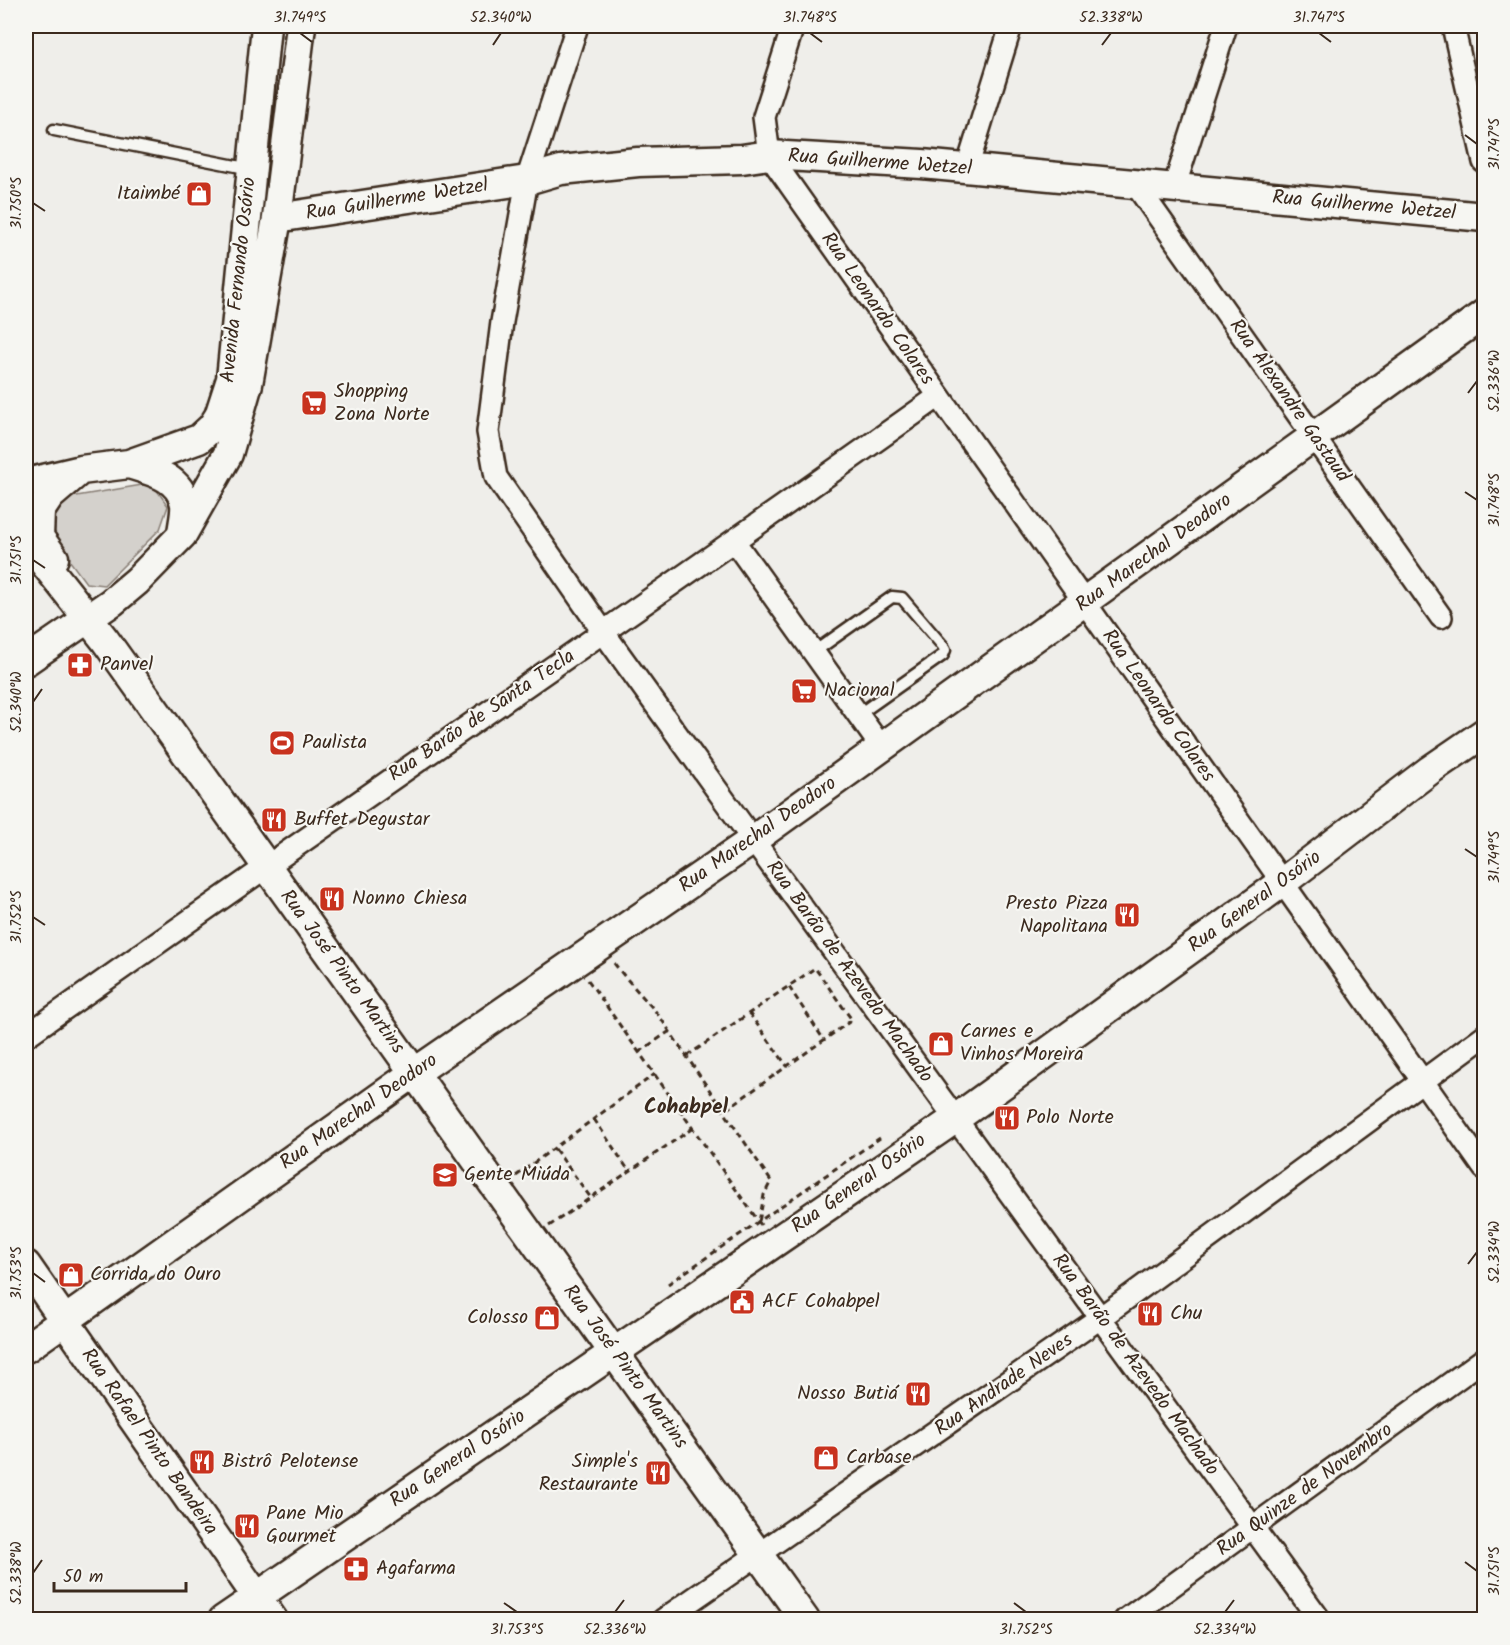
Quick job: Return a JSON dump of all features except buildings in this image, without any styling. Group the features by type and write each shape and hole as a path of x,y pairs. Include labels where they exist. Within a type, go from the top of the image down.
{"street":[{"name":"Avenida Fernando Osório","path":"26,483 81,470 129,464 199,439 212,428 219,416 231,379 266,26"},
{"name":"Avenida Fernando Osório","path":"182,535 228,454 248,384 278,218 301,26"},
{"name":"Rua Barão de Azevedo Machado","path":"577,26 527,180 502,322 488,432 496,477 604,633 753,840 1320,1620"},
{"path":"769,155 764,117 793,26"},
{"path":"967,168 1011,26"},
{"path":"1174,188 1226,26"},
{"path":"1453,26 1485,162"},
{"name":"Rua Guilherme Wetzel","path":"278,218 527,180 561,170 638,162 742,159 769,155 967,168 1485,217"},
{"name":"Rua Leonardo Colares","path":"769,155 1485,1168"},
{"name":"Rua Alexandre Gastaud","path":"1136,185 1441,617"},
{"name":"Rua Marechal Deodoro","path":"26,1348 414,1074 753,840 1485,314"},
{"name":"Rua Barão de Santa Tecla","path":"26,1036 265,866 604,633 939,396"},
{"path":"26,661 114,600 137,581 182,535 185,505 179,487 159,473 129,464"},
{"path":"81,470 50,496 40,511 39,537 74,589 91,597 114,600"},
{"name":"Rua José Pinto Martins","path":"26,540 105,640 805,1620"},
{"path":"734,542 882,748"},
{"path":"105,640 105,624 114,600"},
{"name":"Rua General Osório","path":"223,1620 955,1119 1283,882 1430,770 1485,733"},
{"name":"Rua Andrade Neves","path":"663,1620 1100,1318 1485,1036"},
{"name":"Rua Rafael Pinto Bandeira","path":"26,1265 273,1620"},
{"name":"Rua Quinze de Novembro","path":"1125,1620 1485,1359"}],"lane":[{"path":"54,130 251,169"},
{"path":"814,652 892,597 902,598 943,646 945,650 943,655 858,715"}],"path":[{"path":"611,959 631,987 641,993 670,1030 771,1181 764,1195 759,1222"},
{"path":"687,1056 815,968 852,1020 724,1111"},
{"path":"585,976 759,1222"},
{"path":"788,986 824,1040"},
{"path":"749,1013 788,1066"},
{"path":"639,1052 670,1030"},
{"path":"512,1179 655,1074"},
{"path":"594,1119 629,1171"},
{"path":"546,1228 693,1128"},
{"path":"668,1284 880,1138"},
{"path":"554,1148 591,1198"}],"shaded area":[{"path":"1473,26 1484,26 1484,78"},
{"path":"142,485 154,486 168,506 160,529 104,585 86,583 45,527 59,499"}],"place":[{"name":"Itaimbé","path":"199,194"},
{"name":"Shopping Zona Norte","path":"314,403"},
{"name":"Panvel","path":"80,665"},
{"name":"Nacional","path":"804,691"},
{"name":"Paulista","path":"282,743"},
{"name":"Buffet Degustar","path":"274,820"},
{"name":"Nonno Chiesa","path":"332,899"},
{"name":"Presto Pizza Napolitana","path":"1127,915"},
{"name":"Carnes e Vinhos Moreira","path":"941,1044"},
{"name":"Polo Norte","path":"1007,1118"},
{"name":"Gente Miúda","path":"445,1175"},
{"name":"Corrida do Ouro","path":"71,1275"},
{"name":"ACF Cohabpel","path":"742,1302"},
{"name":"Chu","path":"1150,1314"},
{"name":"Colosso","path":"547,1318"},
{"name":"Nosso Butiá","path":"918,1394"},
{"name":"Carbase","path":"826,1458"},
{"name":"Bistrô Pelotense","path":"202,1462"},
{"name":"Simple's Restaurante","path":"658,1473"},
{"name":"Pane Mio Gourmet","path":"247,1526"},
{"name":"Agafarma","path":"356,1569"}],"district":[{"name":"Cohabpel","path":"686,1107"}]}
